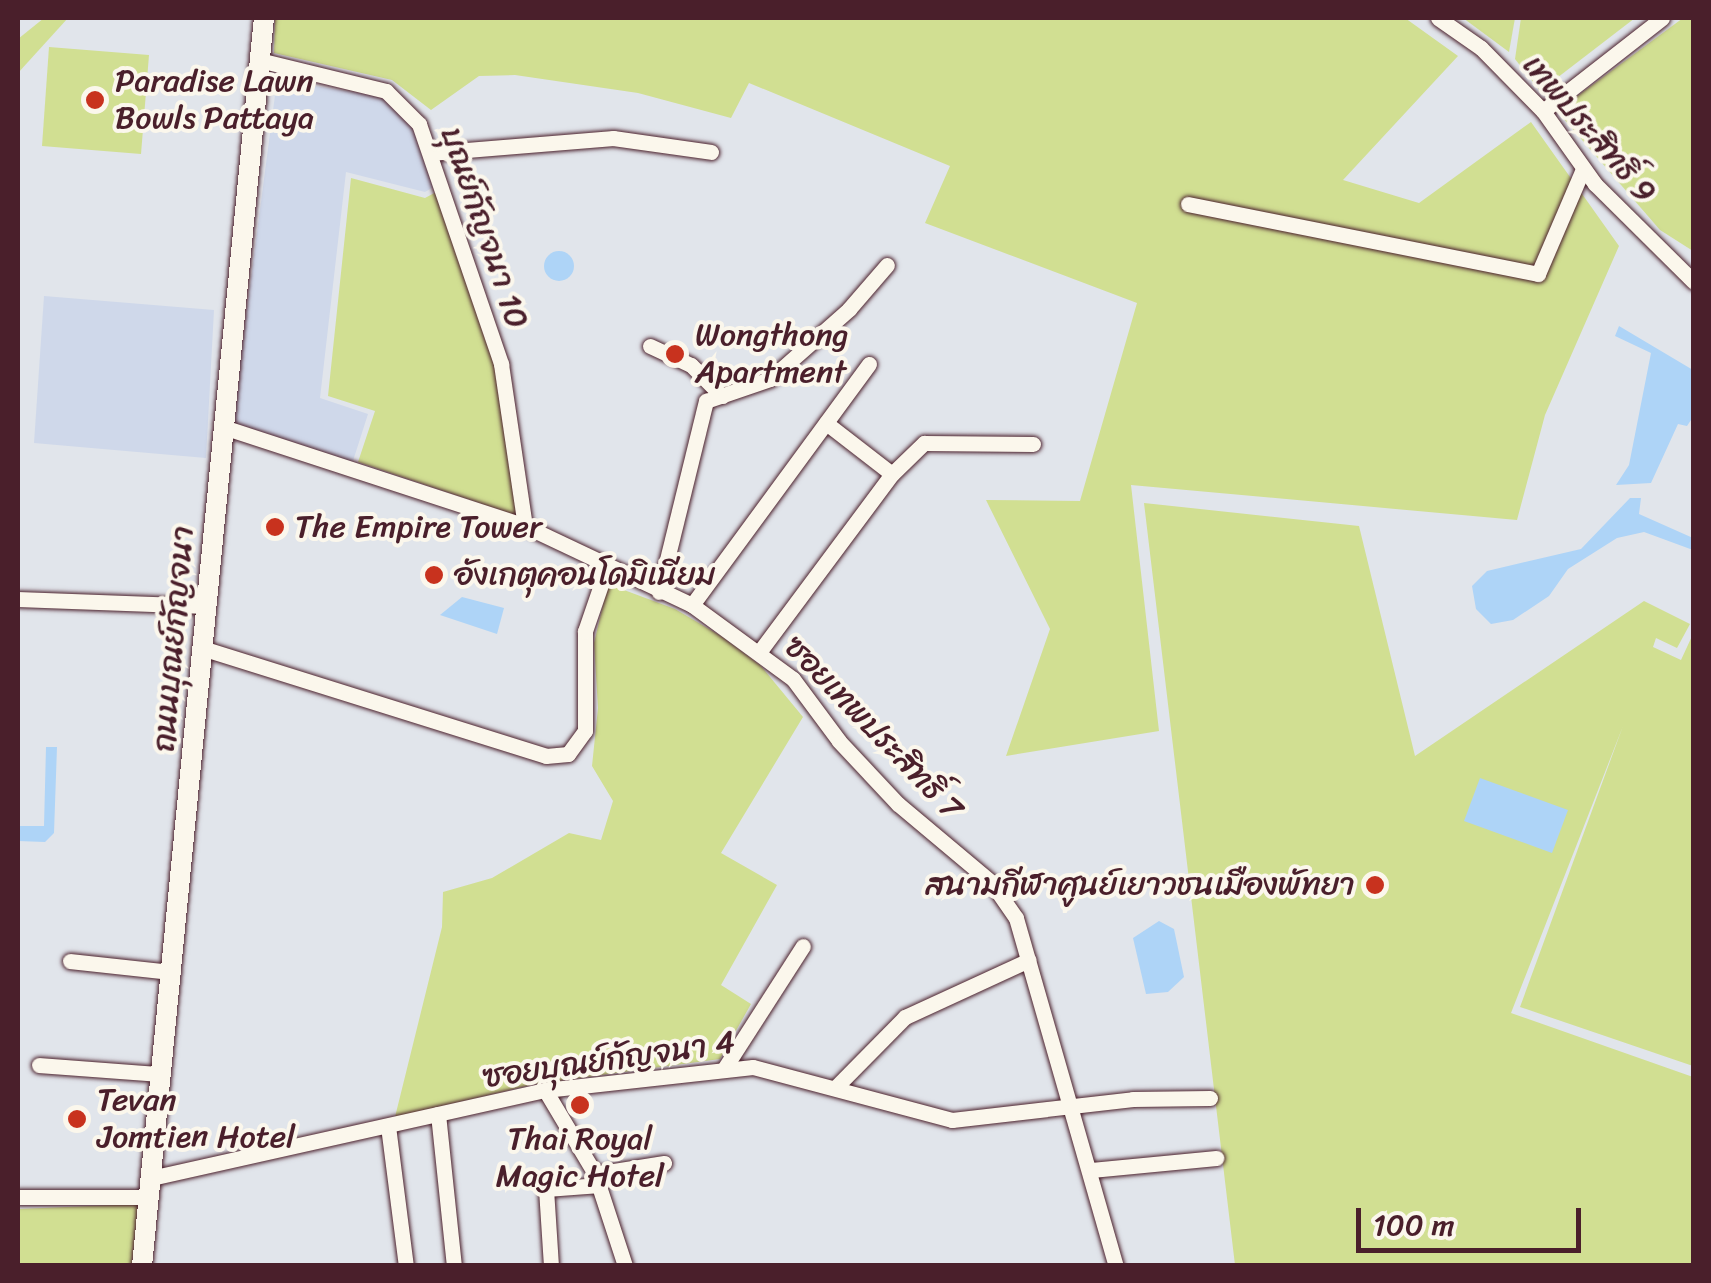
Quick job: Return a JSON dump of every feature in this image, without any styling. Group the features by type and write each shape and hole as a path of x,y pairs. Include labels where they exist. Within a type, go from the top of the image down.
{"street":[{"name":"ถนนบุณย์กัญจนา","path":"142,1266 264,18"},
{"name":"เทพประสิทธิ์ 9","path":"1438,18 1481,48 1544,111 1584,168 1650,245 1694,282"},
{"path":"1544,111 1662,18"},
{"name":"บุณย์กัญจนา 10","path":"259,60 386,91 419,124 501,364 525,526"},
{"path":"430,152 613,138 711,152"},
{"path":"1188,204 1538,274 1584,168"},
{"path":"659,592 706,401 770,379 850,309 887,265"},
{"path":"650,346 691,365 722,396"},
{"path":"692,605 869,364"},
{"path":"826,423 892,474"},
{"name":"ซอยเทพประสิทธิ์ 7","path":"223,427 525,526 606,570 692,605 760,651 793,679 898,804 991,882 1016,918 1075,1108 1116,1266"},
{"path":"760,651 892,474 924,442 1033,444"},
{"path":"205,649 546,756 568,754 585,731 585,630 606,570"},
{"path":"18,600 206,606"},
{"path":"724,1070 804,946"},
{"path":"837,1086 905,1018 1030,960"},
{"path":"70,961 172,972"},
{"path":"40,1065 160,1074"},
{"name":"ซอยบุณย์กัญจนา 4","path":"18,1197 150,1188 388,1126 546,1090 753,1067 837,1086 914,1114 952,1120 1210,1098"},
{"path":"546,1090 597,1180 624,1266"},
{"path":"438,1114 454,1266"},
{"path":"388,1126 406,1266"},
{"path":"1091,1170 1216,1158"},
{"path":"551,1266 546,1189 664,1163"}],"shaded area":[{"path":"277,80 384,97 415,128 435,186 425,192 346,172 320,398 368,414 352,464 232,423"},
{"path":"44,296 214,310 206,458 34,443"}],"green space":[{"path":"44,18 68,18 18,73 18,39"},
{"path":"275,18 1405,18 1458,56 1343,180 1419,203 1531,122 1619,246 1545,415 1517,520 1131,485 1159,731 1006,756 1050,629 986,500 1080,501 1137,303 925,223 950,166 749,83 731,118 638,93 515,75 479,76 431,110 392,80 274,53"},
{"path":"1463,18 1515,18 1509,52"},
{"path":"1521,18 1635,18 1540,91 1515,59"},
{"path":"1683,18 1694,18 1693,251 1660,230 1557,111"},
{"name":"Paradise Lawn Bowls Pattaya","path":"49,47 149,55 141,154 42,146"},
{"path":"351,178 425,198 438,191 495,357 518,516 358,462 375,411 328,396"},
{"name":"สนามกีฬาศูนย์เยาวชนเมืองพัทยา","path":"1144,503 1359,526 1415,756 1644,601 1690,624 1677,648 1656,638 1653,647 1681,660 1693,634 1693,1066 1520,1007 1623,726 1511,1013 1693,1077 1691,1265 1235,1265"},
{"path":"608,584 675,609 721,636 761,666 803,717 721,853 777,885 721,985 751,1004 720,1059 535,1084 395,1117 442,927 443,892 492,878 569,833 601,840 613,801 592,766 598,708 594,643"},
{"path":"138,1204 132,1265 18,1265 18,1209"}],"water":[{"path":"559,251 573,260 574,266 565,280 559,281 545,272 544,266 553,252"},
{"path":"1619,326 1693,370 1693,417 1687,426 1678,424 1651,483 1616,485 1629,465 1651,353 1615,336"},
{"path":"1630,498 1641,498 1639,514 1693,538 1693,550 1644,532 1617,538 1568,569 1549,596 1513,620 1491,624 1476,609 1472,586 1487,571 1581,549"},
{"path":"462,597 504,608 497,634 440,615"},
{"path":"46,747 57,747 54,833 45,842 18,841 18,826 44,826"},
{"path":"1480,778 1568,810 1552,853 1464,821"},
{"path":"1159,921 1174,929 1184,977 1168,992 1146,994 1133,938"}],"place":[{"name":"Paradise Lawn Bowls Pattaya","path":"95,100"},
{"name":"Wongthong Apartment","path":"675,354"},
{"name":"The Empire Tower","path":"275,527"},
{"name":"อังเกตุคอนโดมิเนียม","path":"434,575"},
{"name":"สนามกีฬาศูนย์เยาวชนเมืองพัทยา","path":"1375,885"},
{"name":"Thai Royal Magic Hotel","path":"580,1105"},
{"name":"Tevan Jomtien Hotel","path":"77,1119"}]}
